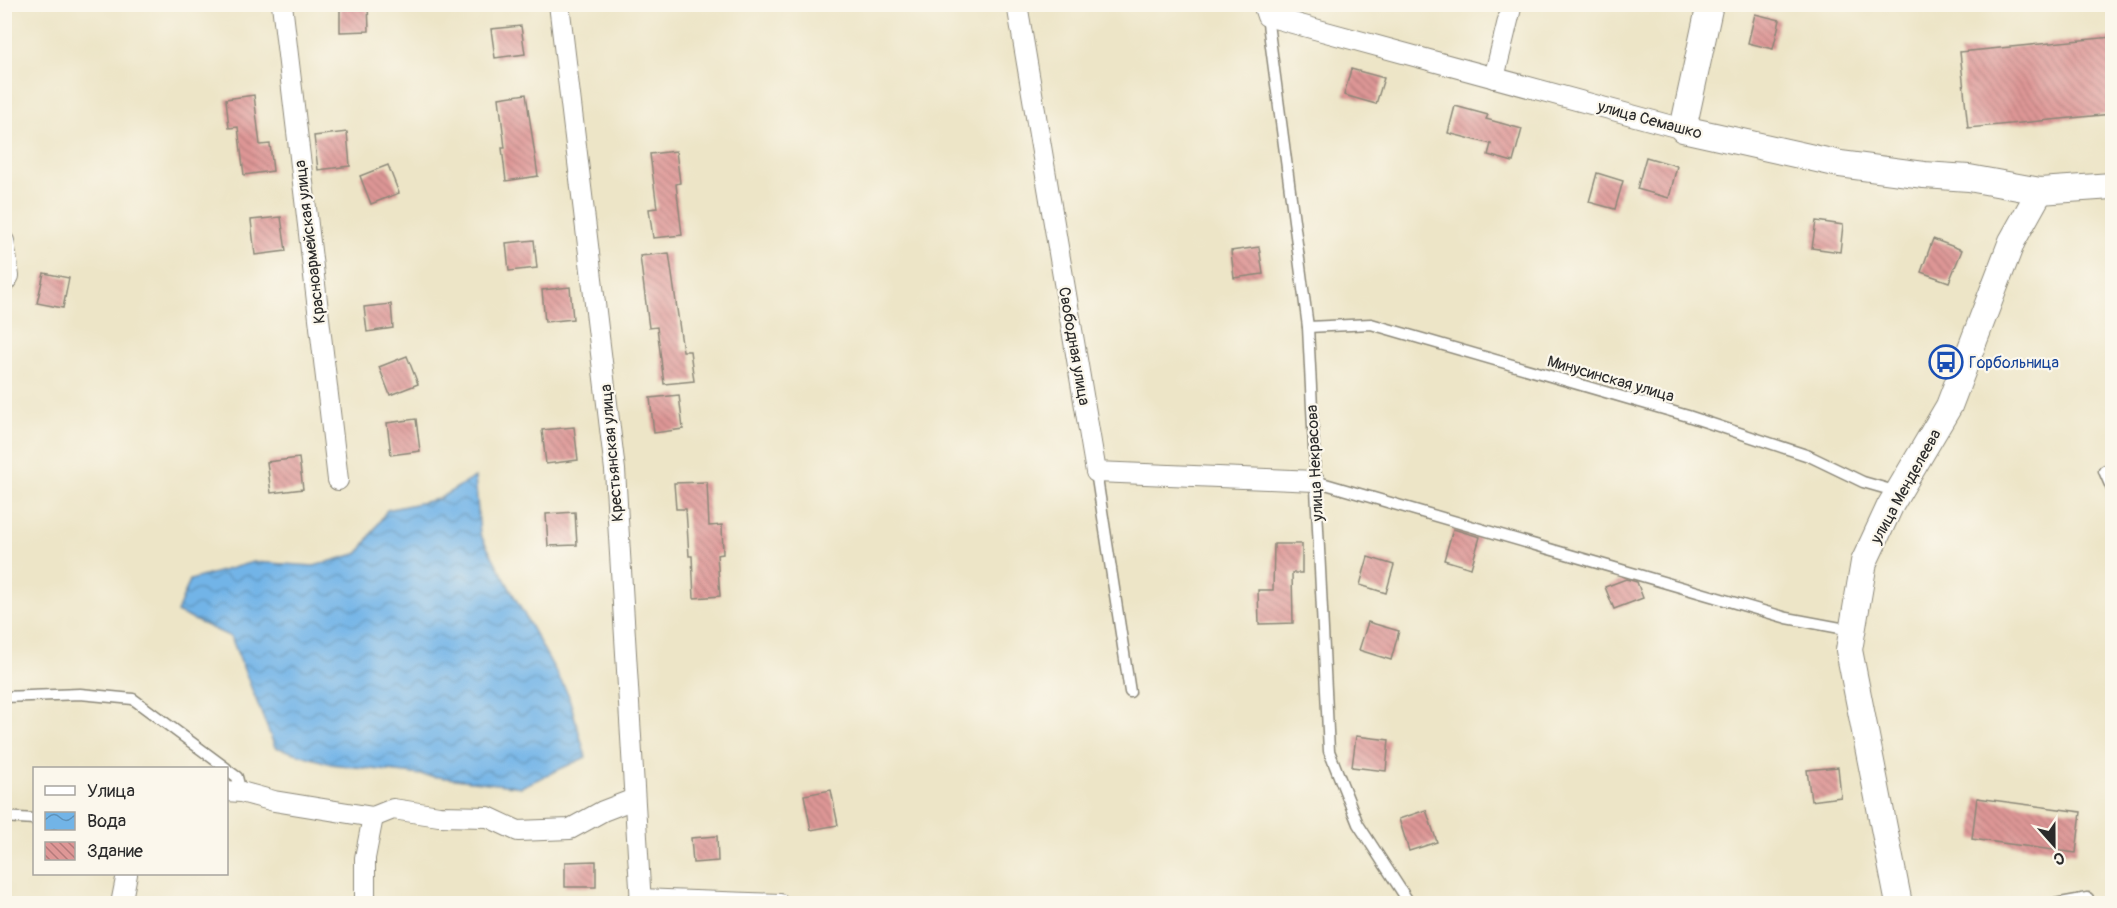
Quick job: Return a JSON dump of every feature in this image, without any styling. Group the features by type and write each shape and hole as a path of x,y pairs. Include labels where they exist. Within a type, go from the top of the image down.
{"street":[{"name":"Красноармейская улица","path":"282,4 338,480"},
{"name":"Крестьянская улица","path":"559,4 615,470 640,901"},
{"name":"Свободная улица","path":"1017,4 1096,472"},
{"path":"1494,78 1512,4"},
{"path":"1683,129 1710,4"},
{"name":"улица Семашко","path":"1265,10 1494,78 1683,129 1840,164 1923,175 1969,178 2040,191 2112,186"},
{"name":"улица Менделеева","path":"1899,903 1849,650 1864,562 1899,493 1949,406 2012,241 2040,191"},
{"path":"4,241 9,276 4,284"},
{"path":"1096,472 1316,481"},
{"path":"234,792 373,817 393,809 439,816 488,817 518,831 570,829 603,811 634,799"},
{"path":"365,903 366,858 373,817"},
{"path":"121,903 127,875"},
{"path":"640,901 780,903"}],"lane":[{"name":"улица Некрасова","path":"1265,10 1308,327 1329,751 1358,824 1410,903"},
{"name":"Минусинская улица","path":"1308,327 1371,324 1688,416 1809,456 1863,482 1899,493"},
{"path":"2112,467 2104,471 2112,489"},
{"path":"1096,472 1130,692"},
{"path":"1316,481 1787,618 1851,630"},
{"path":"4,697 80,694 133,699 223,767"},
{"path":"228,770 237,777 234,792"},
{"path":"4,817 33,819"},
{"path":"2055,903 2088,898"}],"water":[{"path":"475,477 480,534 568,694 586,757 521,787 331,764 275,747 231,637 177,612 190,580 253,562 314,566 359,553 387,510 438,499"}],"building":[{"path":"340,4 368,4 369,31 340,32"},
{"path":"1755,14 1780,20 1773,49 1748,43"},
{"path":"521,26 525,54 495,58 491,29"},
{"path":"2112,37 2112,114 1968,128 1960,52"},
{"path":"1351,69 1384,78 1376,104 1344,95"},
{"path":"526,94 538,176 506,181 499,98"},
{"path":"254,95 260,145 270,144 273,171 244,175 238,127 229,128 226,99"},
{"path":"1455,106 1488,115 1486,119 1522,129 1513,162 1488,155 1491,144 1448,133"},
{"path":"347,132 350,166 318,170 314,136"},
{"path":"676,151 680,183 676,184 682,235 653,238 649,209 657,208 650,154"},
{"path":"1646,157 1677,166 1669,198 1637,189"},
{"path":"388,165 399,193 371,204 360,176"},
{"path":"1597,173 1623,181 1615,209 1589,202"},
{"path":"281,217 286,251 255,255 251,220"},
{"path":"1816,221 1843,225 1840,252 1812,248"},
{"path":"1933,239 1962,250 1949,282 1921,272"},
{"path":"534,240 537,268 509,271 506,243"},
{"path":"1259,247 1263,274 1234,278 1231,251"},
{"path":"669,253 683,351 690,351 694,381 664,384 657,327 649,328 640,256"},
{"path":"44,273 69,278 63,308 37,303"},
{"path":"570,287 573,319 545,322 542,290"},
{"path":"391,304 393,328 367,332 364,307"},
{"path":"407,356 418,384 390,395 379,367"},
{"path":"679,395 683,429 654,433 650,398"},
{"path":"416,419 420,451 391,455 387,423"},
{"path":"574,427 578,460 546,464 542,430"},
{"path":"299,458 303,489 271,493 267,462"},
{"path":"707,482 709,526 722,525 723,554 717,555 720,596 694,598 686,509 676,509 674,483"},
{"path":"575,512 577,545 548,546 546,514"},
{"path":"1453,529 1480,537 1471,568 1444,560"},
{"path":"1274,544 1302,544 1302,573 1292,573 1293,623 1259,624 1258,590 1273,590"},
{"path":"1368,557 1394,565 1386,593 1360,585"},
{"path":"1626,579 1637,582 1643,598 1614,609 1605,587"},
{"path":"1368,622 1399,631 1391,660 1359,650"},
{"path":"1356,736 1389,740 1386,771 1352,767"},
{"path":"1838,767 1841,797 1811,801 1807,770"},
{"path":"831,790 838,825 811,830 804,795"},
{"path":"1977,798 2081,812 2076,853 1972,839"},
{"path":"1426,810 1437,842 1409,851 1399,819"},
{"path":"717,836 718,861 693,863 691,838"},
{"path":"596,861 596,887 565,887 565,862"}],"place":[{"name":"Горбольница","path":"1946,362"}]}
